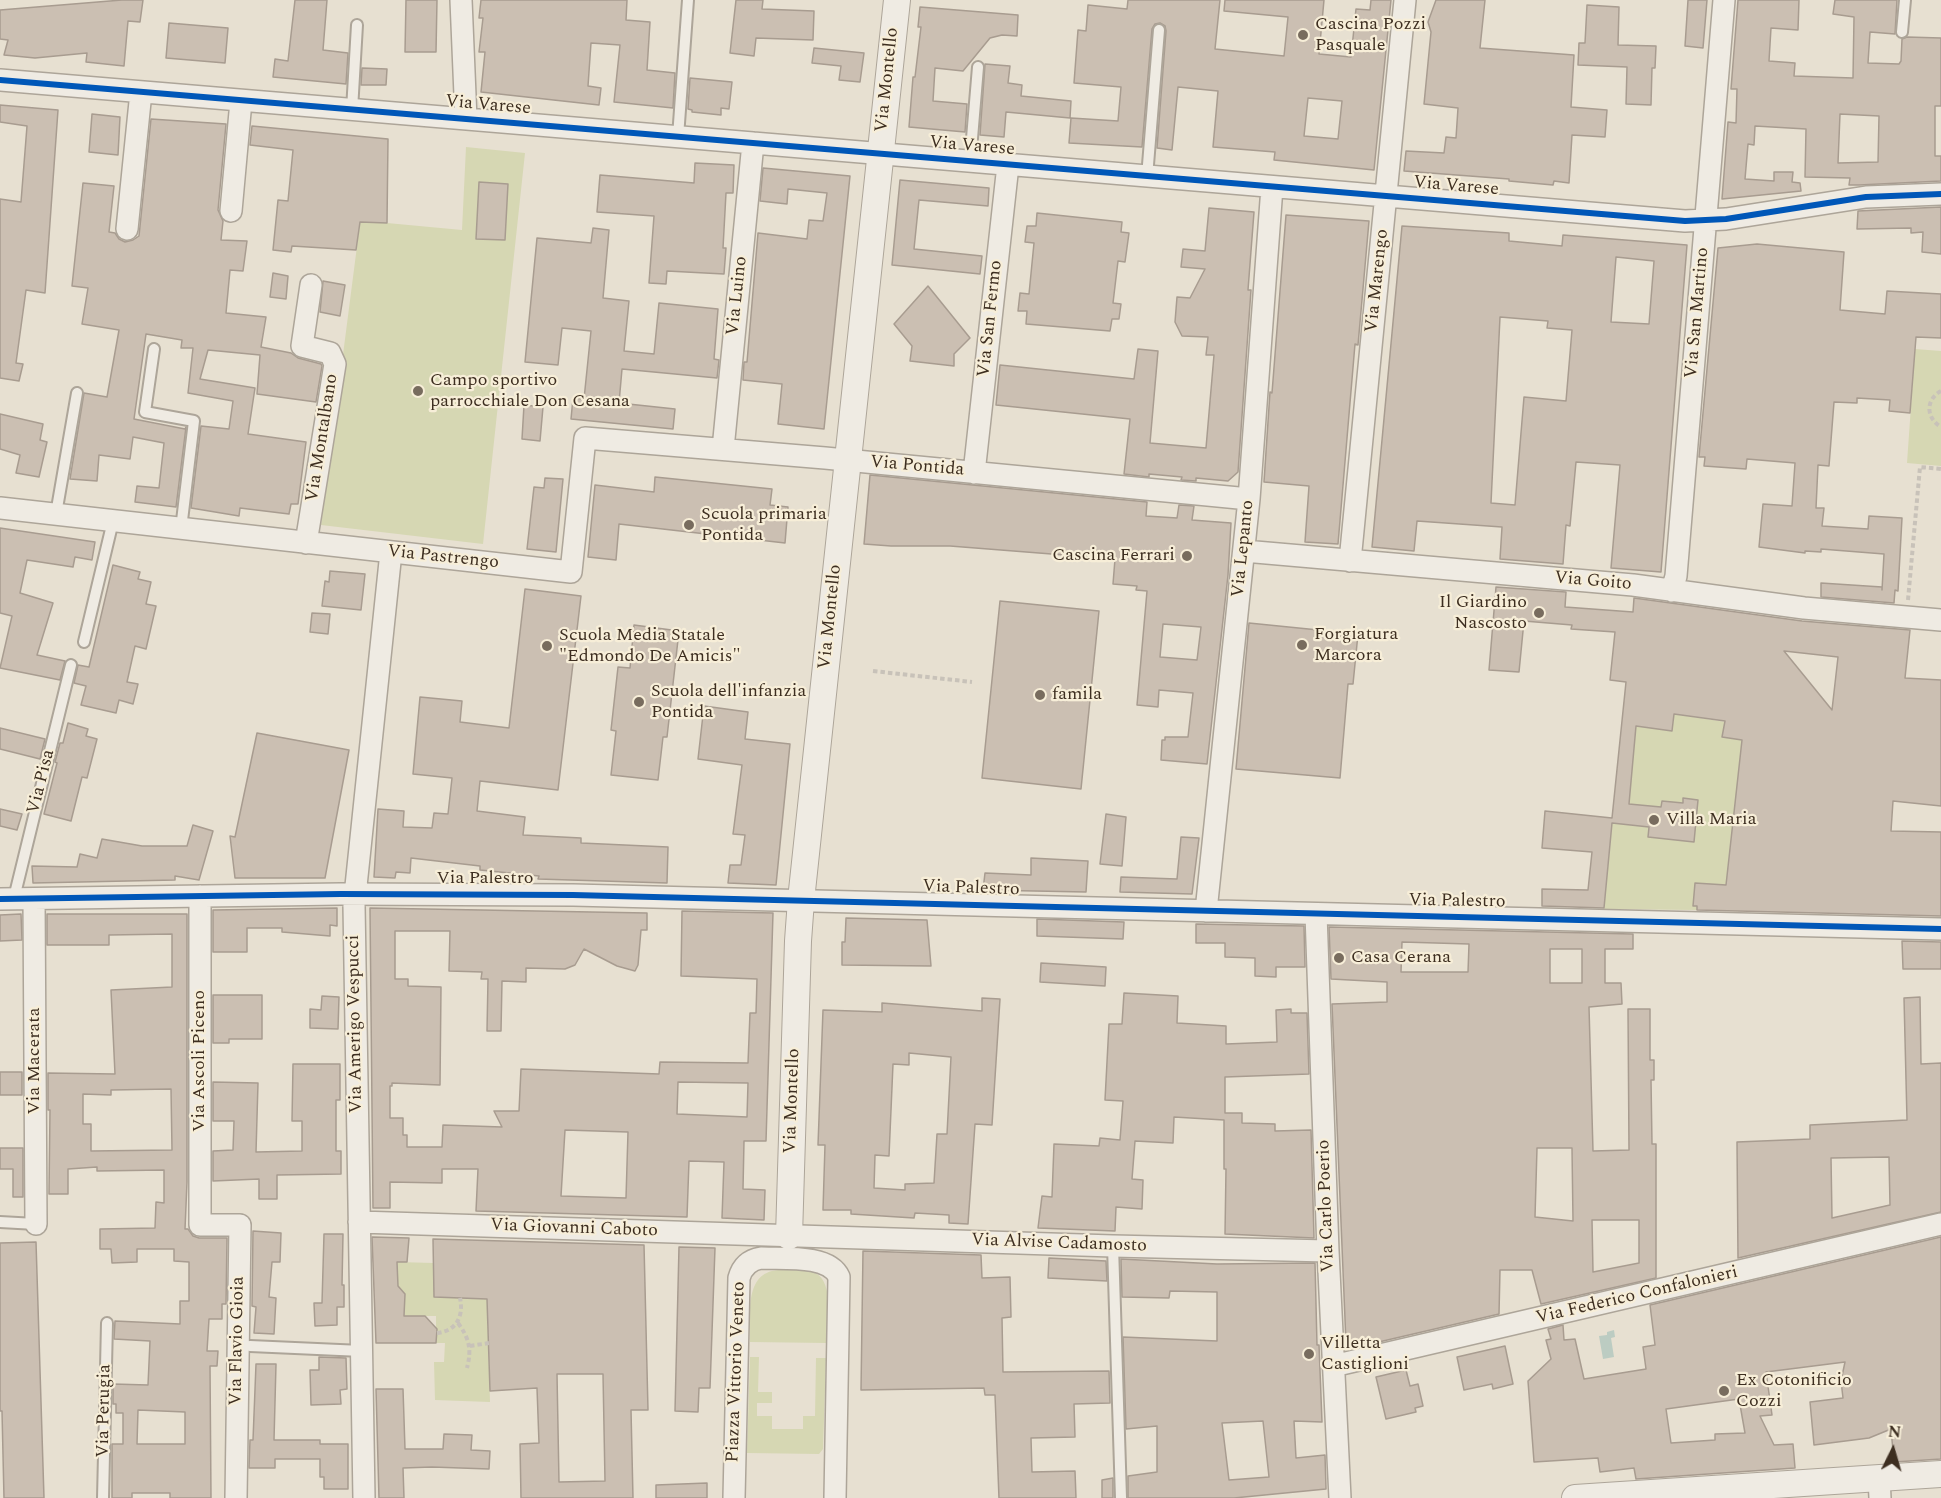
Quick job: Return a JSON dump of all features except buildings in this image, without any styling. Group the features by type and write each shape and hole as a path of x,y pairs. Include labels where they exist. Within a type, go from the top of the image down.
{"street":[{"path":"461,0 466,119"},
{"name":"Via Montello","path":"789,1236 801,900 897,0"},
{"name":"Via Marengo","path":"1350,561 1405,0"},
{"name":"Via San Martino","path":"1672,591 1677,564 1724,0"},
{"name":"Via Varese","path":"0,80 1685,221 1765,214 1866,197 1941,194"},
{"path":"128,229 141,92"},
{"path":"231,211 241,101"},
{"name":"Via Luino","path":"723,449 753,143"},
{"name":"Via San Fermo","path":"974,472 1008,165"},
{"name":"Via Lepanto","path":"1206,911 1249,500 1272,187"},
{"name":"Via Montalbano","path":"306,543 335,364 330,352 302,346 311,285"},
{"name":"Via Pontida","path":"585,438 847,460 1249,500"},
{"name":"Via Pastrengo","path":"0,508 571,572 585,438"},
{"name":"Via Goito","path":"1244,551 1571,579 1804,608 1941,620"},
{"name":"Via Amerigo Vespucci","path":"364,1498 358,1222 355,894 391,552"},
{"name":"Via Palestro","path":"16,898 355,894 573,895 1941,929"},
{"name":"Via Ascoli Piceno","path":"200,896 200,1225"},
{"name":"Via Macerata","path":"16,898 36,1224"},
{"name":"Via Carlo Poerio","path":"1316,914 1328,1251 1340,1498"},
{"name":"Via Giovanni Caboto","path":"358,1222 789,1236"},
{"name":"Via Federico Confalonieri","path":"1333,1366 1941,1224"},
{"name":"Via Flavio Gioia","path":"200,1225 240,1225 236,1498"},
{"path":"789,1236 834,1269 839,1277 835,1498"},
{"name":"Via Alvise Cadamosto","path":"789,1236 1328,1251"},
{"name":"Piazza Vittorio Veneto","path":"761,1258 789,1236"},
{"name":"Piazza Vittorio Veneto","path":"734,1498 739,1278 746,1264 754,1259 821,1261"},
{"path":"1575,1498 1880,1488 1941,1474"}],"lane":[{"path":"678,137 688,0"},
{"path":"1902,32 1905,0"},
{"path":"352,110 357,25"},
{"path":"1147,177 1159,30"},
{"path":"970,162 978,67"},
{"path":"154,349 145,412 194,421 181,529"},
{"path":"56,514 77,393"},
{"path":"84,642 113,521"},
{"name":"Via Pisa","path":"16,898 71,665"},
{"path":"0,1222 36,1224"},
{"path":"1113,1246 1121,1498"},
{"name":"Via Perugia","path":"104,1498 107,1323"},
{"path":"250,1346 362,1351"}],"path":[{"path":"1941,391 1932,399 1929,412 1935,423 1941,427"},
{"path":"1908,607 1920,467 1941,469"},
{"path":"873,671 972,682"},
{"path":"437,1333 448,1331 458,1323 461,1312 460,1298"},
{"path":"458,1323 466,1334 470,1346 466,1368"},
{"path":"470,1346 489,1343"}],"green space":[{"name":"Campo sportivo parrocchiale Don Cesana","path":"466,147 525,153 483,544 321,525 360,223 387,223 462,230"},
{"path":"1915,349 1941,351 1941,466 1907,463"},
{"path":"1674,714 1745,725 1726,885 1695,883 1693,906 1697,906 1697,910 1604,909 1612,823 1649,827 1648,836 1694,841 1698,800 1683,798 1683,803 1662,801 1661,807 1614,803 1631,777 1636,726 1672,731"},
{"path":"397,1262 434,1263 434,1297 487,1299 490,1402 435,1400 434,1362 444,1362 445,1343 436,1343 436,1316 404,1316 405,1294 398,1286"},
{"path":"778,1270 807,1270 821,1278 828,1294 827,1343 750,1342 750,1309 754,1287 767,1273"},
{"path":"750,1357 759,1357 758,1392 772,1392 772,1403 757,1403 757,1416 772,1416 772,1429 803,1429 803,1416 815,1416 816,1358 826,1358 823,1449 819,1454 747,1453"}],"shaded area":[{"path":"1614,1330 1615,1337 1611,1338 1614,1357 1603,1359 1599,1336 1607,1335 1607,1332"}],"cycle path":[{"path":"0,80 1685,221 1726,219 1866,197 1941,194"},
{"path":"0,899 341,894 573,895 1941,929"}],"place":[{"name":"Cascina Pozzi Pasquale","path":"1303,35"},
{"name":"Campo sportivo parrocchiale Don Cesana","path":"418,391"},
{"name":"Scuola primaria Pontida","path":"689,525"},
{"name":"Cascina Ferrari","path":"1187,556"},
{"name":"Il Giardino Nascosto","path":"1539,613"},
{"name":"Forgiatura Marcora","path":"1302,645"},
{"name":"Scuola Media Statale \"Edmondo De Amicis\"","path":"547,646"},
{"name":"famila","path":"1040,695"},
{"name":"Scuola dell'infanzia Pontida","path":"639,702"},
{"name":"Villa Maria","path":"1654,820"},
{"name":"Casa Cerana","path":"1339,958"},
{"name":"Villetta Castiglioni","path":"1309,1354"},
{"name":"Ex Cotonificio Cozzi","path":"1724,1391"}]}
